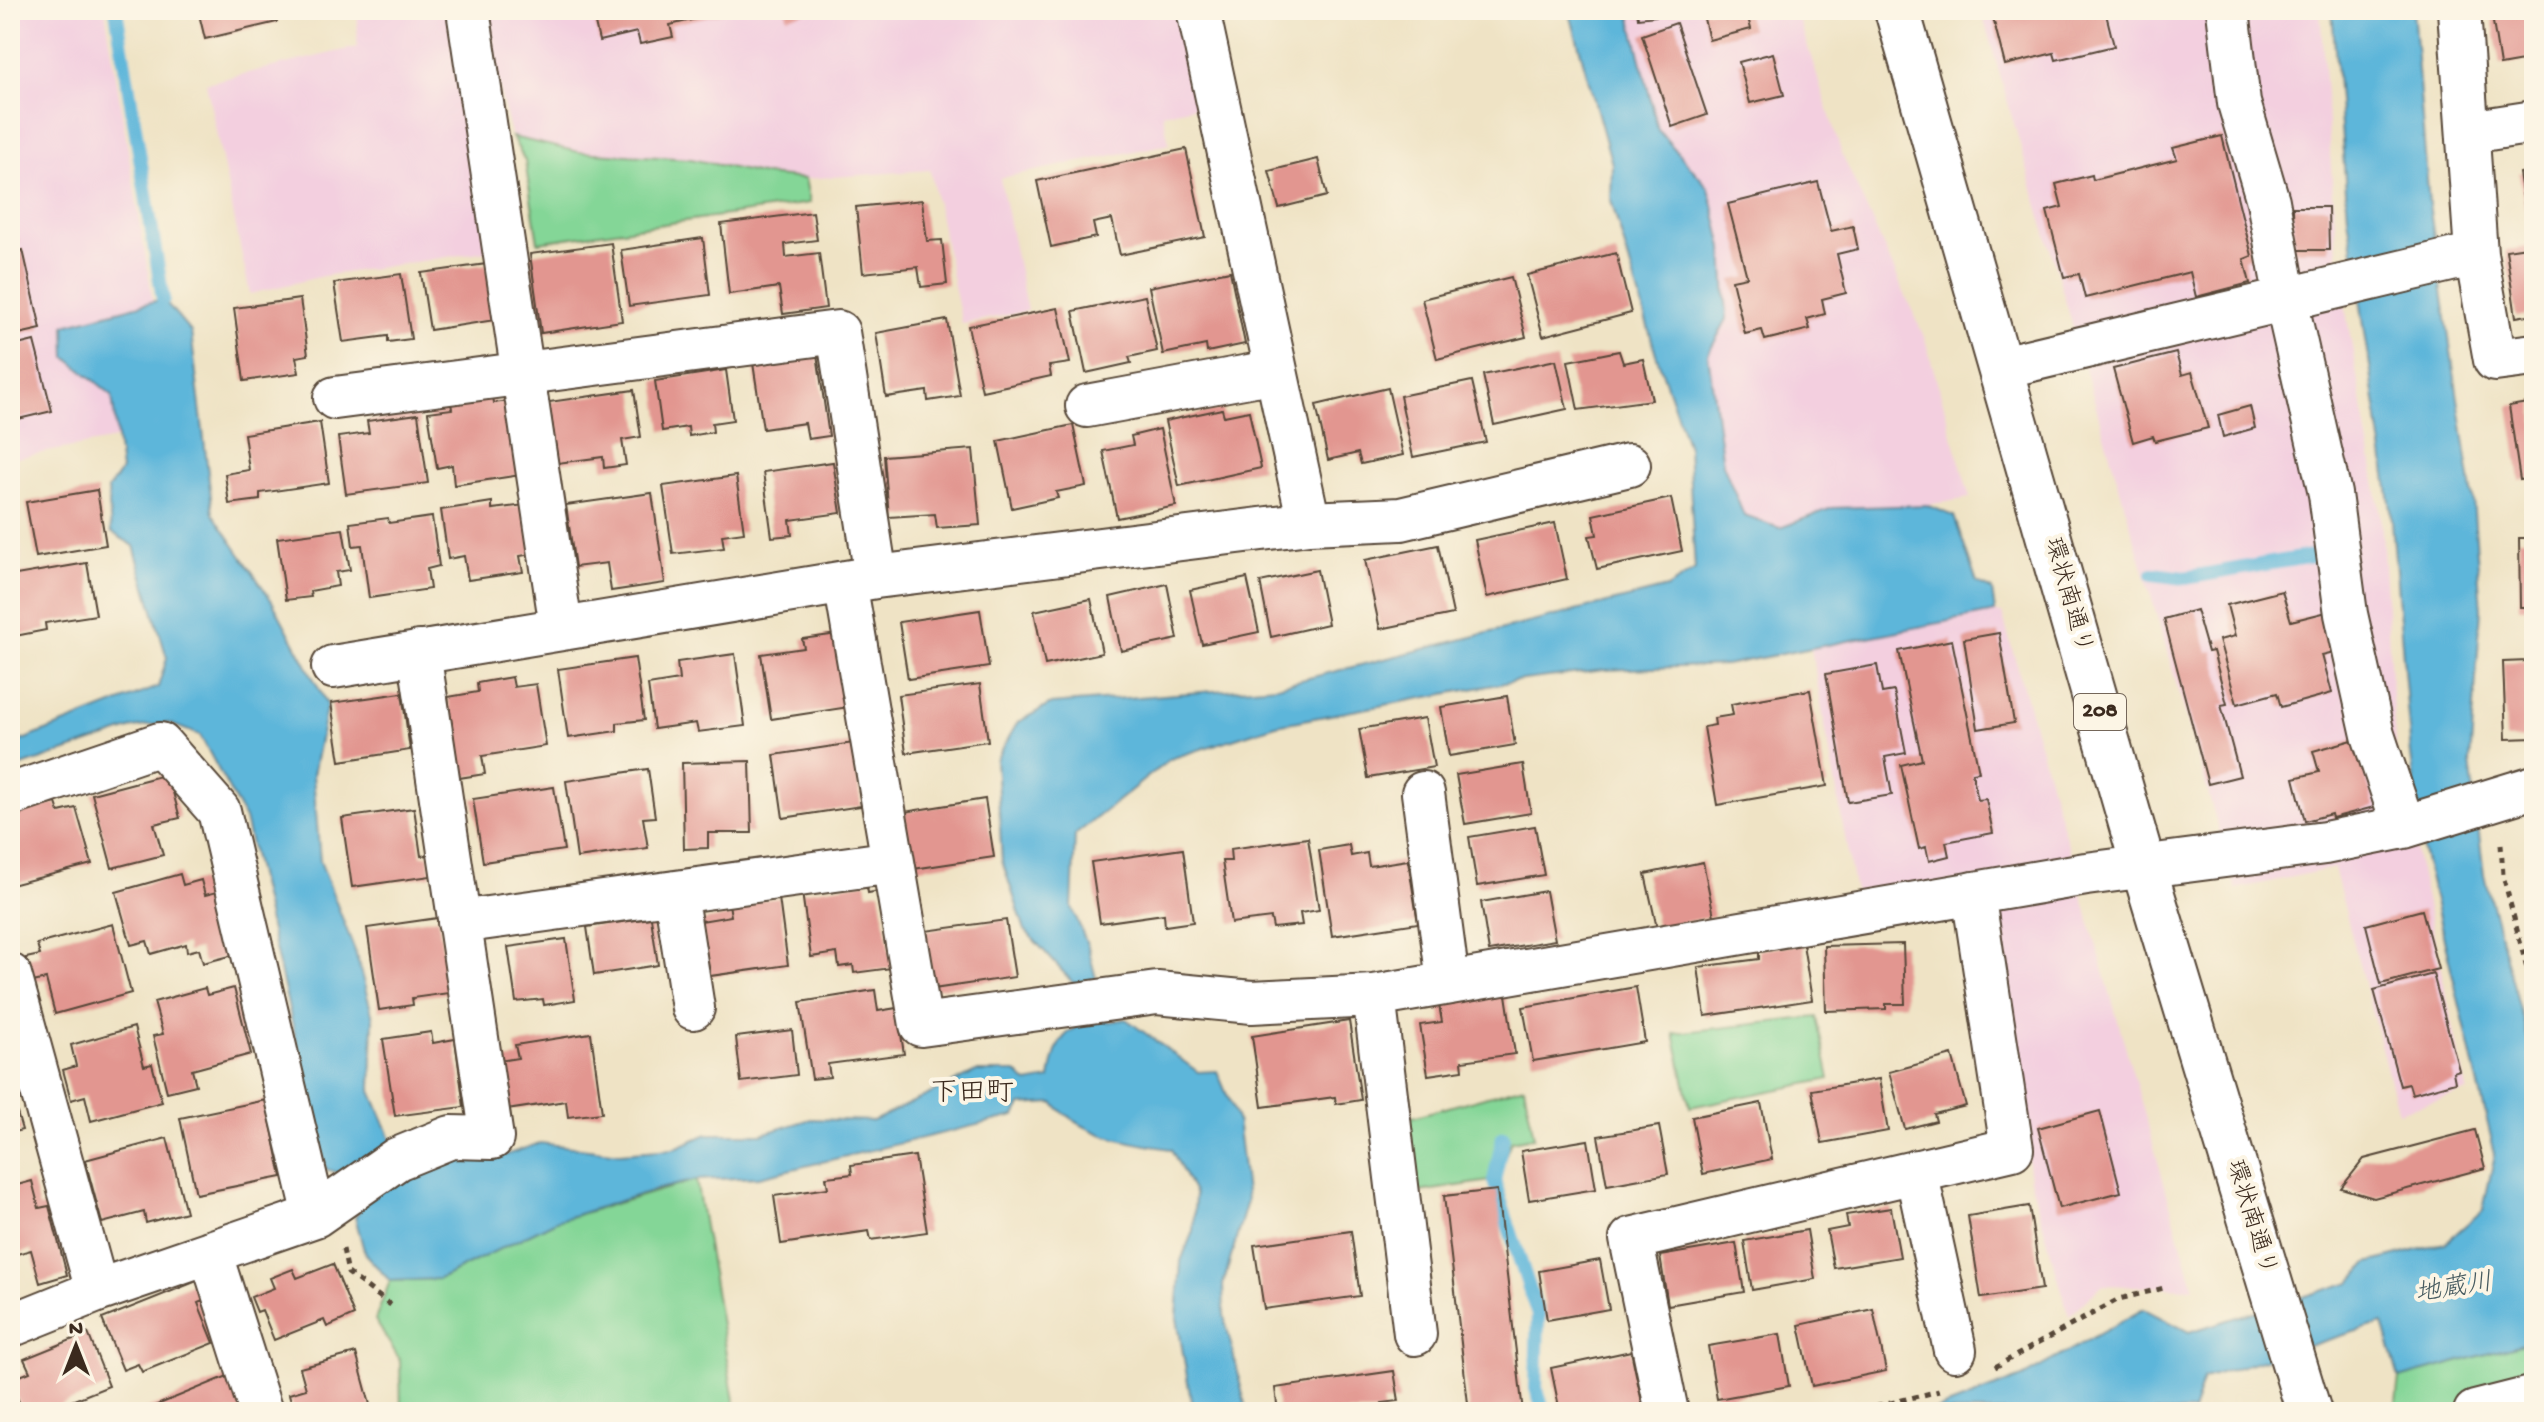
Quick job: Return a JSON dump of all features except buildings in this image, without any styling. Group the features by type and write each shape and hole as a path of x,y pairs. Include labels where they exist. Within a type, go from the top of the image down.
{"highway":[{"name":"環状南通り","path":"1897,10 2143,865 2309,1412"}],"street":[{"path":"468,10 561,627"},
{"path":"1198,10 1309,523"},
{"path":"2228,10 2239,103 2268,201 2286,300 2330,494 2346,614 2373,735 2404,827"},
{"path":"2459,10 2469,132 2468,256 2495,360 2534,355"},
{"path":"2469,132 2534,122"},
{"path":"2002,367 2468,256"},
{"path":"335,398 838,332 861,580 893,862 921,1025 1157,993 1252,1002 1374,996 2143,865 2211,861 2404,827 2516,793"},
{"path":"1087,406 1276,371"},
{"path":"333,667 861,580 1309,523 1401,519 1629,465"},
{"path":"10,1326 329,1206 397,1159 451,1137 492,1138 419,652"},
{"path":"10,795 160,744 219,811 329,1206"},
{"path":"1423,793 1448,981"},
{"path":"459,922 893,862"},
{"path":"675,892 693,1008"},
{"path":"1667,1412 1631,1239 2012,1149 1973,893"},
{"path":"10,975 97,1291"},
{"path":"1374,996 1415,1334"},
{"path":"1916,1171 1964,1370"},
{"path":"210,1252 261,1412"},
{"path":"2475,1412 2534,1397"}],"path":[{"path":"2516,793 2503,875 2534,996"},
{"path":"329,1206 339,1230 348,1273 392,1306"},
{"path":"1854,1412 1964,1370 2119,1299 2164,1288"}],"shaded area":[{"path":"10,10 105,10 156,320 162,430 16,458 21,561 10,563"},
{"path":"358,10 459,10 493,250 323,276 250,294 206,83 357,47"},
{"path":"489,10 1181,10 1202,105 1163,114 1169,144 1000,178 1027,311 962,324 930,170 805,179 766,175 691,159 579,152 512,137 501,96"},
{"path":"1629,10 1796,10 1842,154 1925,339 1970,498 1927,505 1832,508 1780,528 1744,517 1723,464 1708,354 1727,319 1723,248 1709,188 1658,130"},
{"path":"1981,10 2320,10 2338,265 2381,516 2396,759 2467,1091 2398,1112 2334,868 2236,889"},
{"path":"2002,613 2194,1288 2102,1285 2069,1316 2030,1179 1993,875 1856,898 1811,648"}],"green space":[{"path":"512,137 579,152 691,159 765,175 805,179 810,203 538,242 525,161"},
{"path":"1817,1017 1830,1079 1690,1107 1674,1033"},
{"path":"1524,1086 1534,1137 1511,1141 1496,1180 1406,1194 1398,1121"},
{"path":"696,1180 736,1412 401,1412 400,1360 375,1320 390,1281 439,1279 556,1221"},
{"path":"2534,1341 2534,1412 2395,1412 2399,1378"}],"water":[{"path":"1569,10 1629,10 1658,130 1709,188 1723,248 1727,319 1708,354 1723,464 1744,516 1780,528 1832,508 1927,505 1954,516 1977,583 1992,590 1995,612 1725,665 1605,670 1515,681 1276,725 1170,759 1075,835 1072,907 1088,947 1107,1022 1126,1019 1198,1072 1217,1071 1237,1119 1247,1201 1223,1285 1224,1315 1247,1412 1193,1412 1177,1318 1181,1261 1193,1231 1195,1195 1171,1149 1093,1131 1053,1103 1021,1105 1015,1116 759,1177 696,1180 655,1190 556,1221 439,1279 390,1281 365,1254 355,1217 365,1203 352,1178 326,1169 245,819 200,735 168,723 133,728 10,770 10,745 158,687 167,658 134,546 111,532 108,489 121,471 112,395 66,357 65,325 163,299 191,332 213,514 272,601 327,704 313,775 320,861 355,951 373,1017 371,1091 392,1141 426,1159 506,1155 540,1143 620,1153 673,1149 707,1134 762,1134 811,1119 873,1121 976,1072 1016,1072 1027,1083 1050,1079 1053,1060 1063,1038 1085,1023 1075,985 1025,930 1002,861 996,760 1018,722 1051,704 1277,686 1667,588 1695,570 1688,447 1656,354 1611,200 1612,164"},
{"name":"地蔵川","path":"2332,10 2413,10 2429,204 2473,499 2481,609 2470,762 2484,875 2534,1062 2534,1341 2399,1378 2383,1323 2203,1378 2192,1412 1932,1412 2022,1377 2144,1309 2189,1332 2351,1282 2368,1263 2445,1243 2483,1210 2495,1154 2422,846 2411,755 2391,509 2348,217"}],"waterway":[{"path":"116,10 163,299"},
{"path":"2153,574 2185,578 2324,554"},
{"path":"1503,1137 1494,1181 1538,1315 1536,1388 1544,1412"}],"district":[{"name":"下田町","path":"972,1094"}]}
